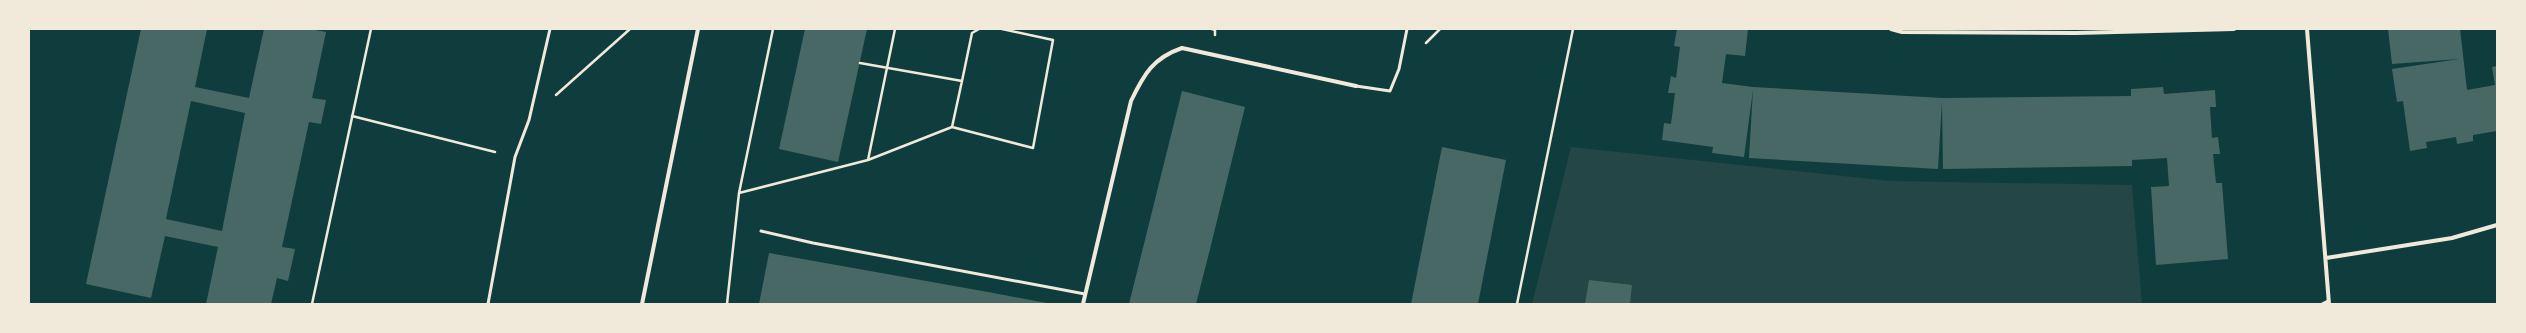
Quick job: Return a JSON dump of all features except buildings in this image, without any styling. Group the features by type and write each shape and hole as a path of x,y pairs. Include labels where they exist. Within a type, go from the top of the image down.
{"street":[{"path":"642,304 698,29"},
{"path":"1891,29 1902,32 2076,33 2234,29"},
{"path":"2307,29 2326,258 2328,303"},
{"path":"1083,304 1131,101 1142,78 1157,60 1182,48 1356,86"},
{"path":"2326,258 2452,238 2497,225"}],"lane":[{"path":"488,304 515,157 529,120 550,29"},
{"path":"1356,86 1390,91 1399,70 1407,29"},
{"path":"761,231 813,243 1085,294"},
{"path":"2322,304 2328,303"}],"path":[{"path":"312,304 371,29"},
{"path":"529,120 630,29"},
{"path":"727,304 739,193 773,29"},
{"path":"868,160 895,29"},
{"path":"952,127 972,33 979,29"},
{"path":"739,193 868,160 952,127 1033,148 1053,40 1002,29"},
{"path":"1517,304 1573,29"},
{"path":"860,63 962,81"},
{"path":"352,116 515,157"}],"shaded area":[{"path":"1571,147 1890,181 2132,185 2142,304 1532,304"}]}
